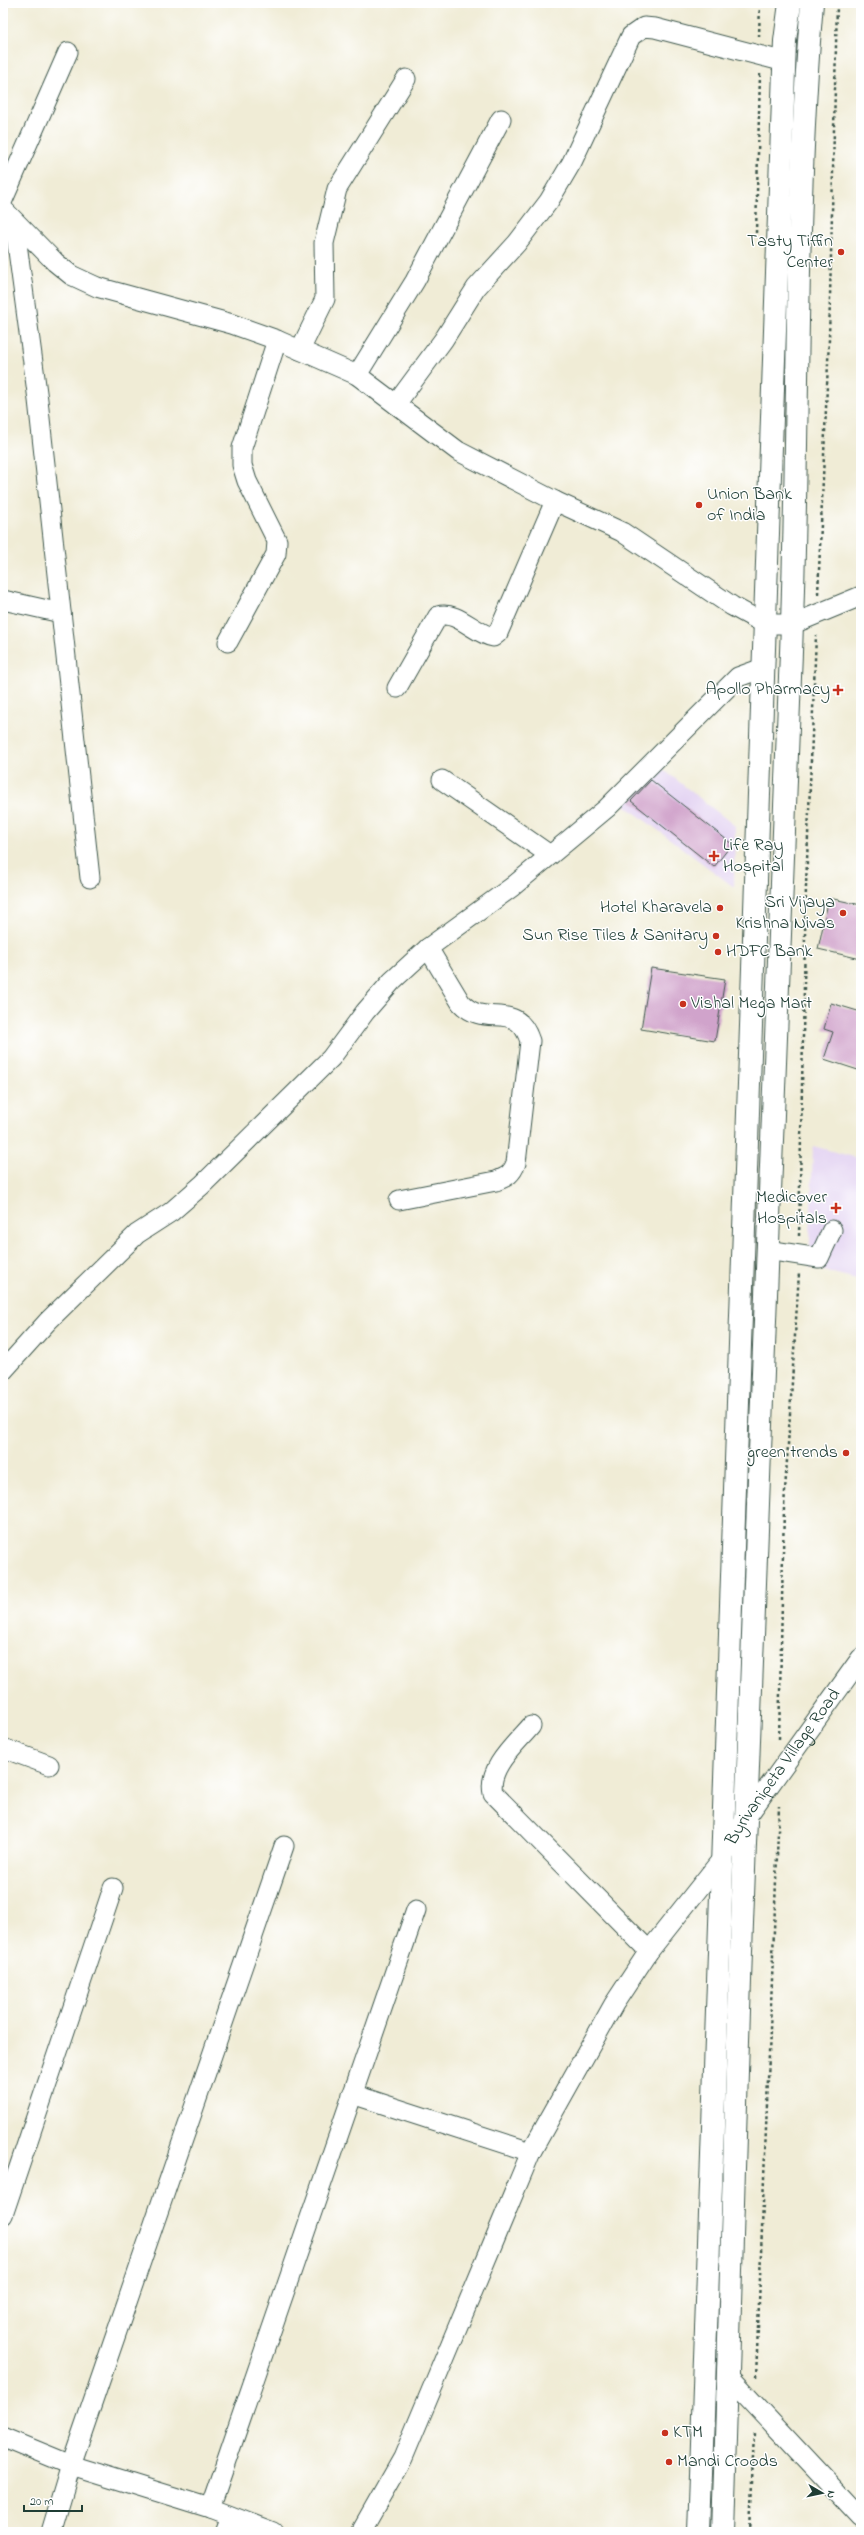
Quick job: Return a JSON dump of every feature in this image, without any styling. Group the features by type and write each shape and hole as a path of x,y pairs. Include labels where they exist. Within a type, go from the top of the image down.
{"main road":[{"path":"699,2532 763,668 785,62 790,3"},
{"path":"723,2532 746,1818 753,1678 767,1250 793,624 799,282 805,89 812,3"}],"street":[{"path":"396,404 444,339 476,288 517,243 549,201 572,162 631,36 644,27 655,28 785,62"},
{"path":"3,200 68,52"},
{"path":"300,350 325,299 324,243 337,189 406,79"},
{"path":"356,375 415,281 501,119"},
{"path":"8,215 55,262 72,275 97,287 232,324 277,340 356,375 458,451 555,501 622,532 732,606 765,624 793,624 861,596"},
{"path":"8,215 38,400 90,878"},
{"path":"228,642 276,554 277,541 242,465 242,448 277,340"},
{"path":"397,688 438,616 445,614 451,616 485,636 493,637 498,633 555,501"},
{"path":"3,600 61,613"},
{"path":"3,1371 48,1321 136,1234 171,1212 202,1185 331,1058 365,1012 392,981 428,948 512,887 607,808 676,741 721,692 738,677 763,668"},
{"path":"442,780 550,855"},
{"path":"399,1200 496,1181 506,1177 513,1171 516,1163 530,1041 526,1028 520,1021 510,1017 478,1014 467,1010 460,1003 428,948"},
{"path":"767,1250 819,1258 832,1230"},
{"name":"Byrivanipeta Village Road","path":"361,2532 403,2458 531,2152 614,2004 649,1951 722,1859 746,1818 861,1658"},
{"path":"531,1726 493,1773 490,1783 493,1793 649,1951"},
{"path":"3,1748 49,1764"},
{"path":"51,2532 71,2465 284,1846"},
{"path":"3,2215 113,1888"},
{"path":"210,2508 416,1910"},
{"path":"352,2094 531,2152"},
{"path":"728,2377 861,2518"},
{"path":"3,2438 71,2465 210,2508 227,2524 273,2532"}],"shaded area":[{"name":"Life Ray Hospital","path":"659,766 735,826 734,887 623,804"},
{"name":"Medicover Hospitals","path":"813,1146 861,1159 861,1280 809,1267"}],"building":[{"path":"651,780 732,844 714,867 631,801"},
{"path":"829,898 861,905 861,959 818,949"},
{"name":"Vishal Mega Mart","path":"651,968 725,979 715,1041 641,1029"},
{"path":"831,1003 861,1012 861,1071 824,1059 833,1032 824,1029"}],"place":[{"name":"Tasty Tiffin Center","path":"841,252"},
{"name":"Union Bank of India","path":"699,505"},
{"name":"Apollo Pharmacy","path":"838,690"},
{"name":"Life Ray Hospital","path":"714,856"},
{"name":"Hotel Kharavela","path":"720,908"},
{"name":"Sri Vijaya Krishna Nivas","path":"843,913"},
{"name":"Sun Rise Tiles & Sanitary","path":"716,936"},
{"name":"HDFC Bank","path":"718,952"},
{"name":"Vishal Mega Mart","path":"683,1004"},
{"name":"Medicover Hospitals","path":"836,1208"},
{"name":"green trends","path":"846,1453"},
{"name":"KTM","path":"665,2433"},
{"name":"Mandi Croods","path":"669,2462"}]}
